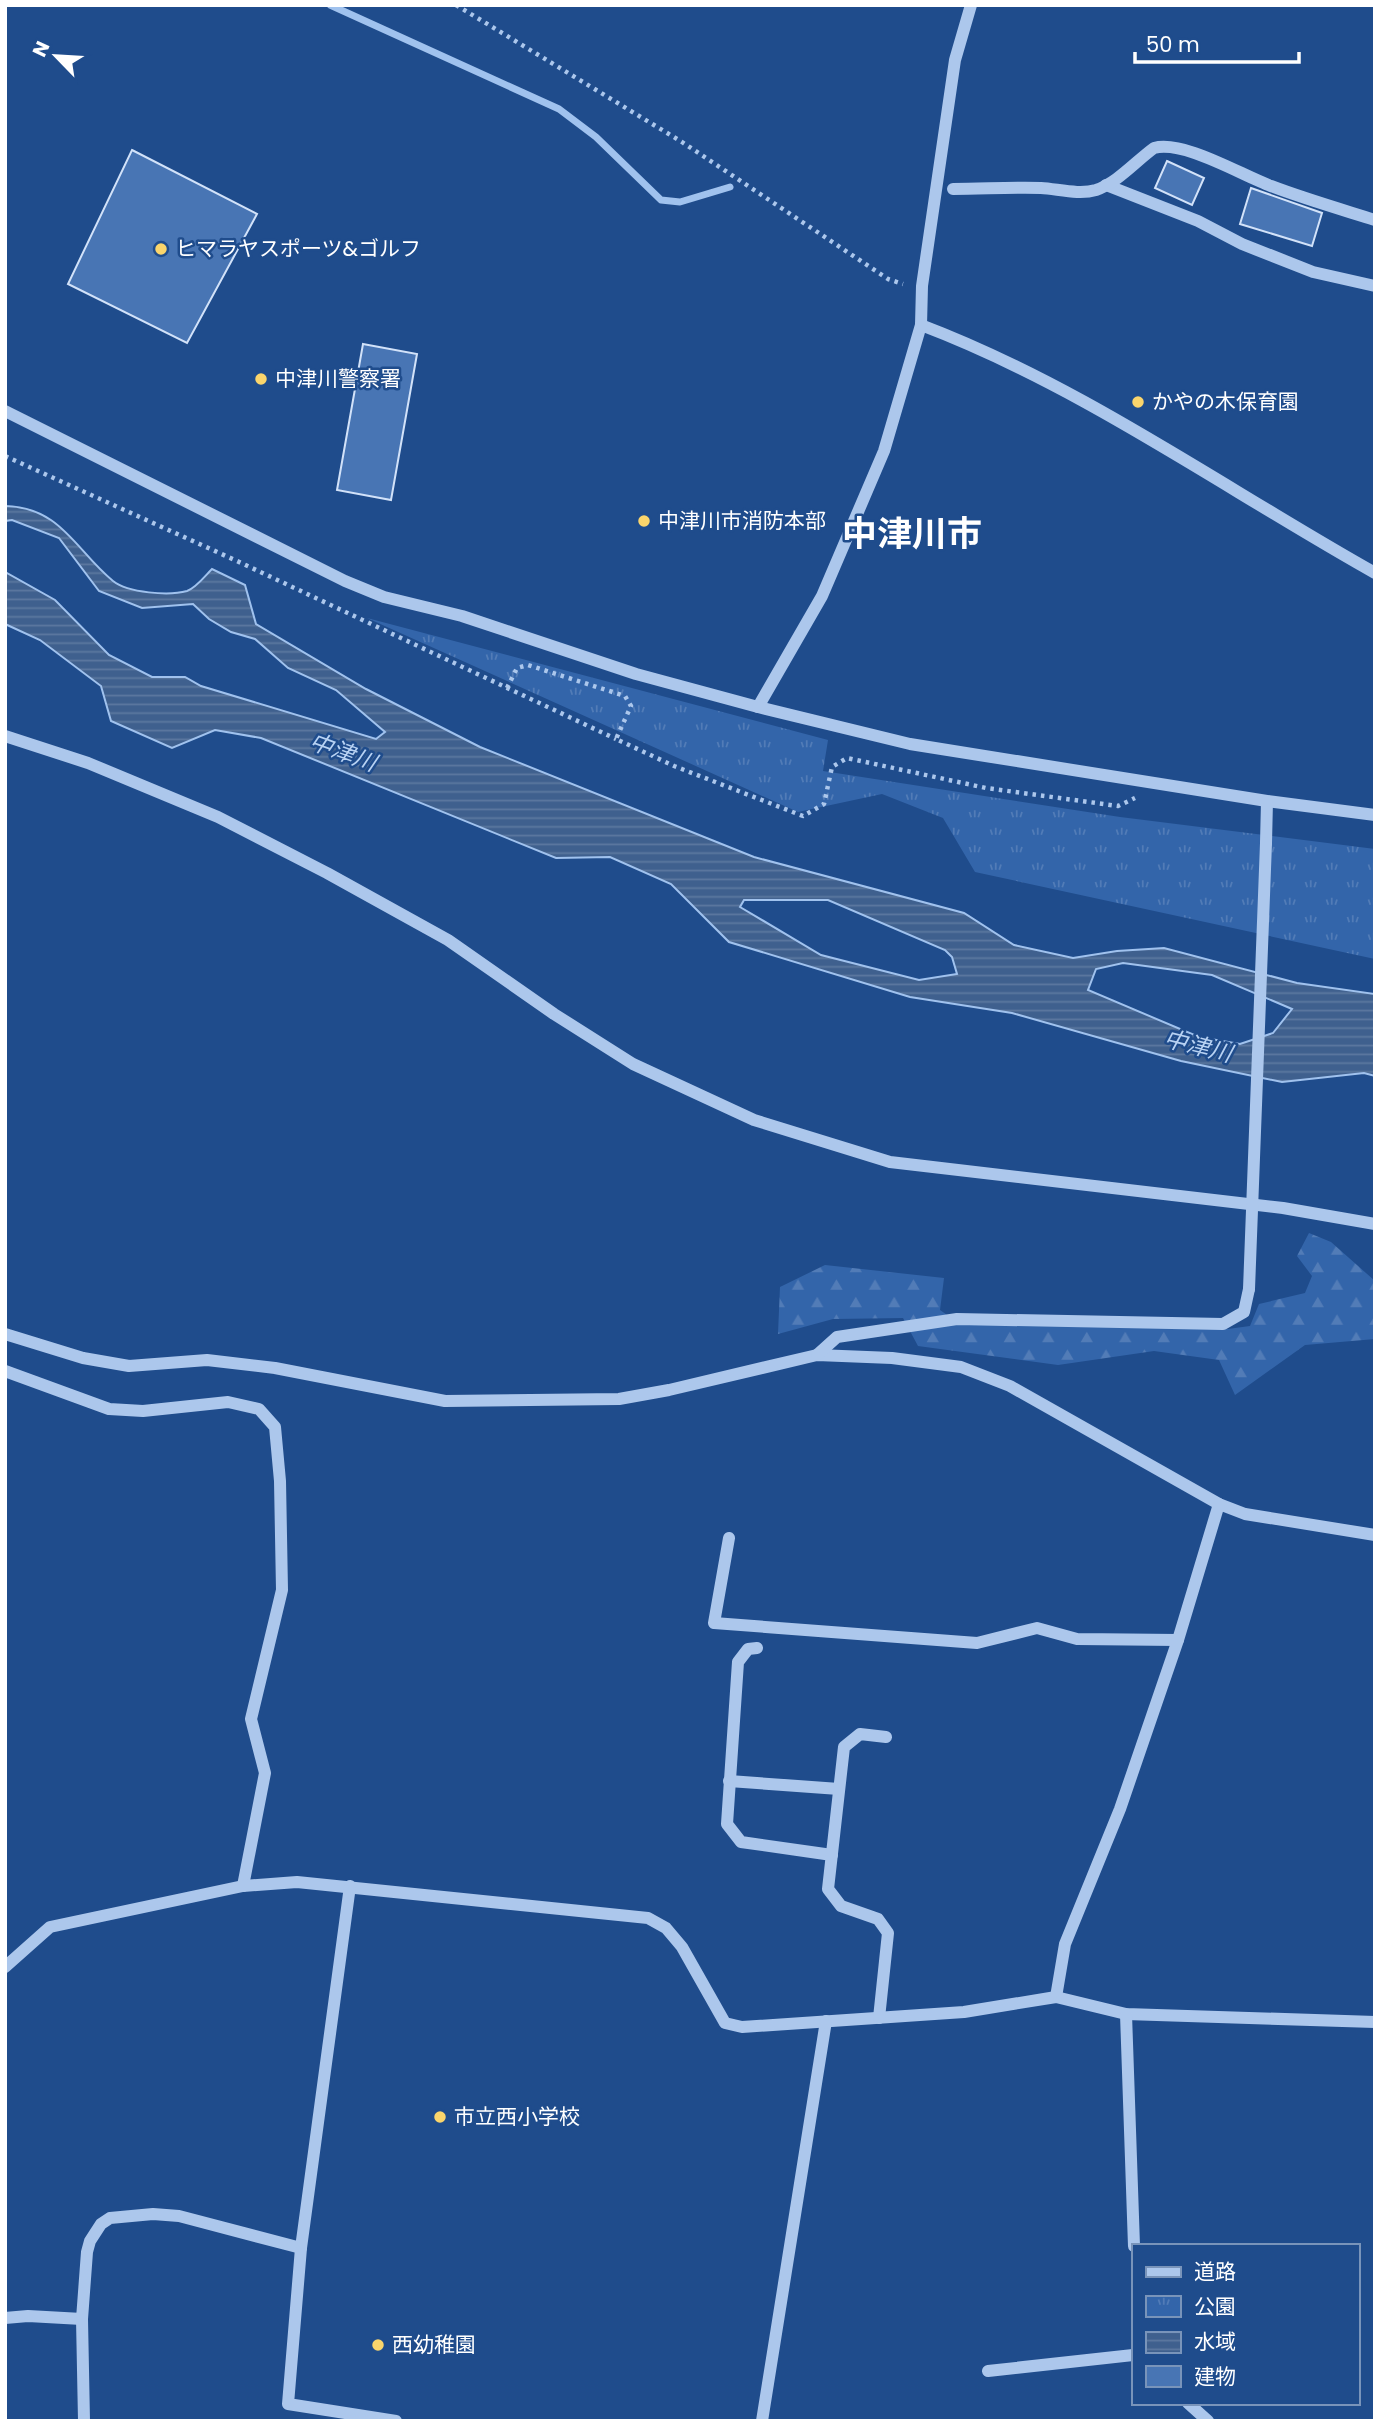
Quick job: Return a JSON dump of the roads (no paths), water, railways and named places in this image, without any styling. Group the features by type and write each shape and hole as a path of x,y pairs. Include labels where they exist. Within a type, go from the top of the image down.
{"street":[{"path":"758,708 822,596 879,463 921,325 922,286 955,60 971,5"},
{"path":"953,189 995,190 1016,187 1083,192 1106,185 1154,148 1163,146 1182,148 1272,186 1375,220"},
{"path":"1106,185 1198,221 1242,244 1314,272 1375,286"},
{"path":"921,325 966,342 1036,375 1375,573"},
{"path":"5,411 345,581 384,597 462,616 636,674 758,708 910,744 1267,801 1375,815"},
{"path":"5,736 88,763 206,812 327,873 448,940 554,1014 633,1064 754,1120 890,1162 1283,1208 1375,1224"},
{"path":"817,1355 837,1337 957,1319 1223,1324 1244,1312 1250,1289 1267,801"},
{"path":"5,1334 83,1359 129,1366 207,1360 275,1368 445,1401 619,1399 817,1355 891,1358 961,1367 1010,1386 1219,1504 1245,1514 1375,1535"},
{"path":"5,1371 109,1409 143,1411 229,1402 259,1409 275,1427 280,1481 282,1590 251,1718 265,1773 243,1886"},
{"path":"1056,1997 1065,1944 1120,1809 1178,1640 1219,1504"},
{"path":"729,1538 713,1623 977,1643 1037,1628 1077,1639 1178,1640"},
{"path":"757,1648 748,1649 738,1662 727,1824 741,1842 832,1855"},
{"path":"879,2018 888,1933 878,1919 841,1906 828,1889 844,1747 860,1734 886,1737"},
{"path":"729,1781 839,1789"},
{"path":"5,1967 50,1927 243,1886 297,1882 648,1918 666,1928 682,1947 725,2023 742,2027 964,2012 1056,1997 1126,2014 1375,2022"},
{"path":"350,1886 301,2248 288,2404 396,2421"},
{"path":"1126,2014 1134,2244"},
{"path":"762,2421 826,2021"},
{"path":"84,2421 82,2319 90,2241 101,2224 110,2218 153,2214 179,2216 301,2248"},
{"path":"5,2318 28,2316 82,2319"},
{"path":"988,2371 1132,2355"},
{"path":"1190,2405 1208,2421"}],"water":[{"name":"中津川","path":"5,506 24,508 40,514 66,533 113,581 138,591 187,591 197,585 212,569 245,585 256,624 366,689 480,747 754,857 964,913 1014,945 1073,958 1117,951 1164,948 1297,983 1375,994 1375,1076 1364,1073 1282,1082 1181,1061 1012,1013 910,997 729,942 671,884 610,857 556,858 261,738 215,730 172,748 111,721 101,686 40,640 5,624 5,572 55,600 109,655 152,677 185,677 201,686 376,739 385,732 336,690 288,668 255,639 231,632 209,619 193,604 142,608 99,591 59,538 12,520 5,521","holes":["744,900 828,900 945,950 952,957 957,974 919,980 821,955 740,907","1123,963 1212,975 1292,1009 1273,1033 1240,1044 1199,1037 1088,990 1096,969"]}],"waterway":[{"path":"330,5 559,109 596,137 661,200 680,202 730,187"}],"place":[{"name":"ヒマラヤスポーツ&ゴルフ","path":"161,249"},
{"name":"中津川警察署","path":"261,379"},
{"name":"かやの木保育園","path":"1138,402"},
{"name":"中津川市消防本部","path":"644,521"},
{"name":"市立西小学校","path":"440,2117"},
{"name":"西幼稚園","path":"378,2345"}],"district":[{"name":"中津川市","path":"912,534"}]}
